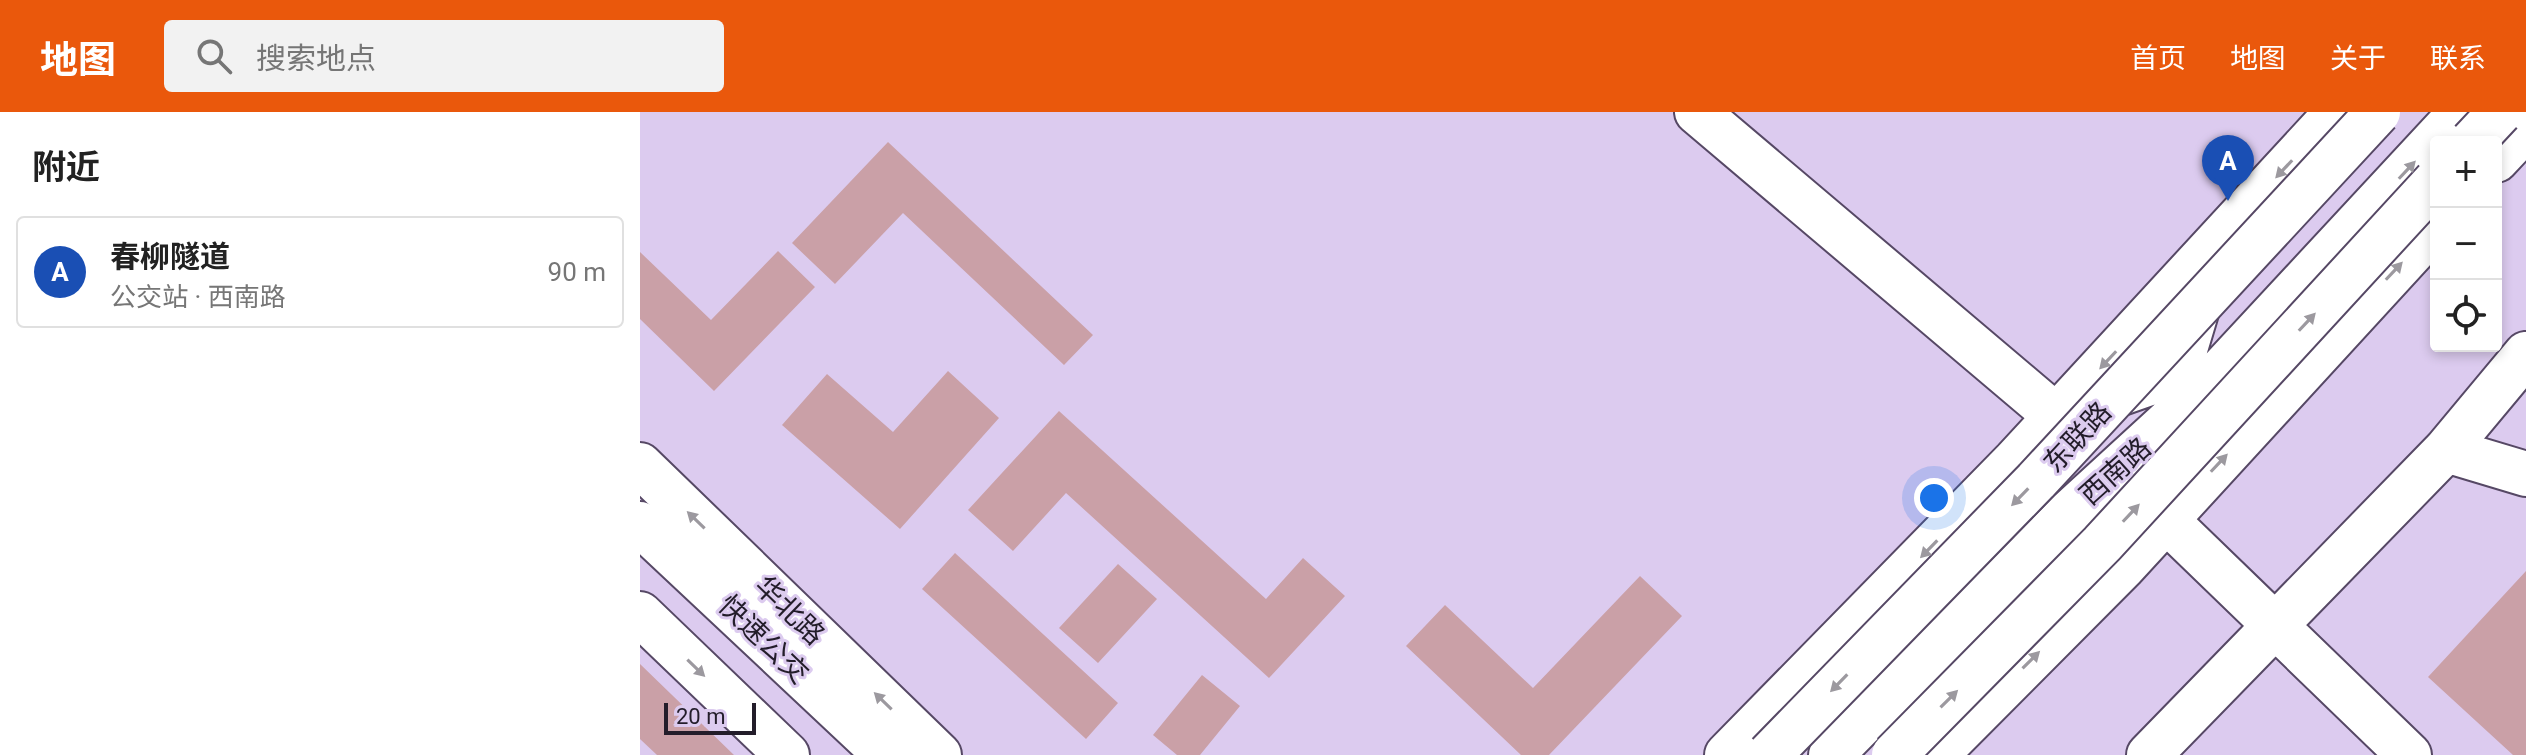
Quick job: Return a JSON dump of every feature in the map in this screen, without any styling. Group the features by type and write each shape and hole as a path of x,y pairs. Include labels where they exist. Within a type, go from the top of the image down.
{"main road":[{"path":"1697,112 2056,416"},
{"path":"1727,755 2056,416 2337,112"},
{"name":"东联路","path":"1769,755 2036,481 2378,112"},
{"path":"2448,125 2500,112"},
{"path":"2448,125 2526,114"},
{"name":"西南路","path":"1831,755 2069,513 2190,382 2448,125"},
{"path":"2502,154 2526,128"},
{"path":"1894,755 2102,544 2430,188"},
{"path":"1936,755 2124,566 2430,233"},
{"path":"2166,520 2217,242"},
{"path":"2149,755 2446,450 2526,354"},
{"path":"2056,416 2190,382"},
{"path":"2446,450 2526,474"},
{"name":"华北路","path":"640,465 939,755"},
{"path":"2166,520 2409,755"},
{"name":"快速公交","path":"640,524 886,755"},
{"name":"快速公交","path":"640,547 858,755"},
{"path":"640,614 787,755"}],"building":[{"path":"888,142 1093,335 1064,365 903,213 835,284 792,243"},
{"path":"778,251 815,287 714,391 640,319 640,252 711,320"},
{"path":"948,371 999,418 900,529 782,425 827,374 893,432"},
{"path":"1059,411 1266,599 1303,558 1345,596 1269,678 1066,493 1013,551 968,510"},
{"path":"955,553 1118,703 1086,739 922,589"},
{"path":"1118,564 1157,599 1098,663 1059,628"},
{"path":"2526,571 2526,755 2513,755 2428,677"},
{"path":"1640,576 1682,616 1549,755 1521,755 1406,646 1445,605 1533,688"},
{"path":"640,664 734,755 657,755 640,739"},
{"path":"1202,675 1240,706 1200,755 1177,755 1153,735"}],"place":[{"name":"春柳隧道","path":"2228,201"}]}
